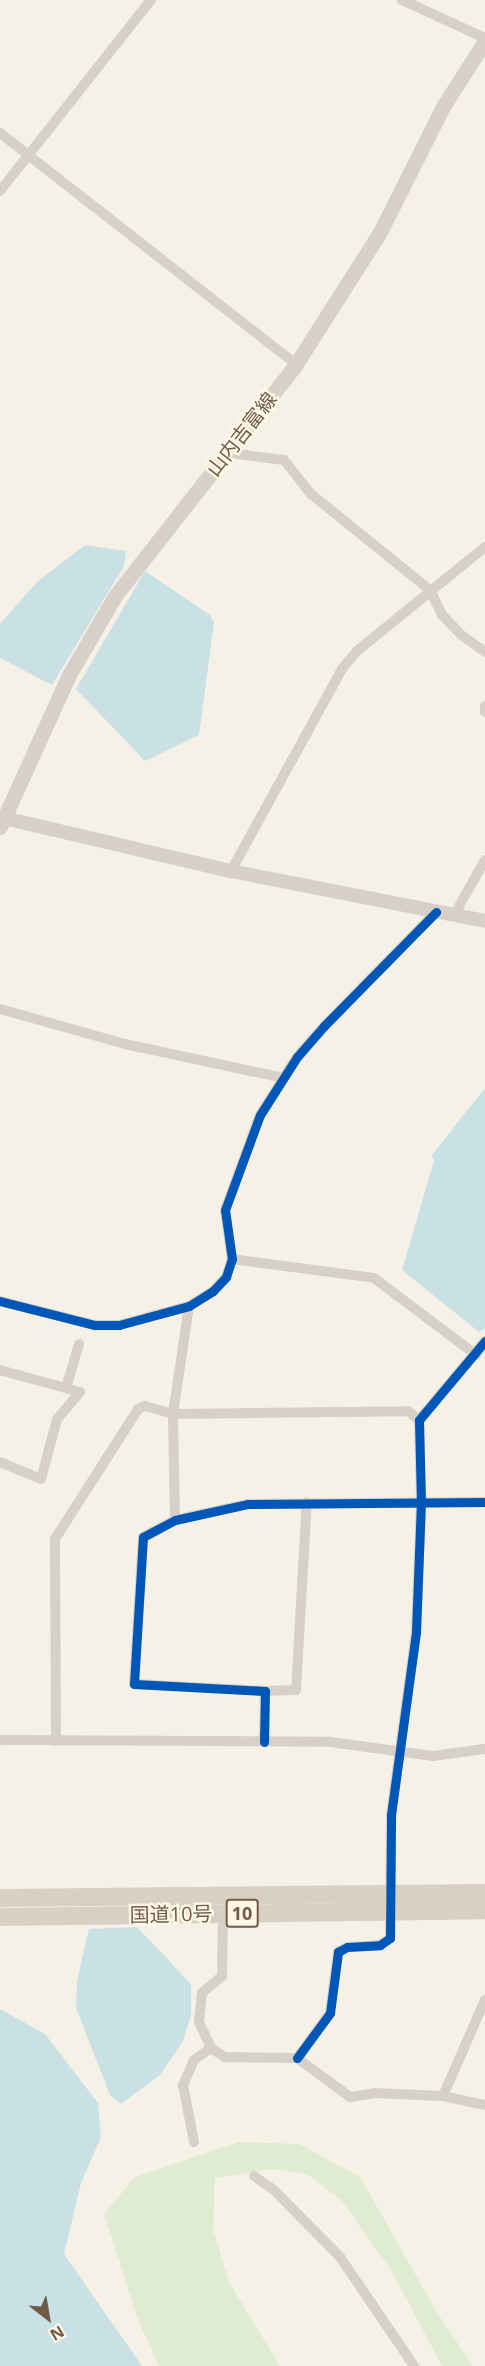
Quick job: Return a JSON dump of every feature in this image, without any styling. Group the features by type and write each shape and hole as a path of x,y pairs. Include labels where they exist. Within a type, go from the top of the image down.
{"highway":[{"name":"国道10号","path":"0,1917 223,1913 391,1902 485,1893"},
{"name":"国道10号","path":"0,1898 391,1902 485,1910"}],"main road":[{"name":"山内吉富線","path":"1,821 69,675 115,596 165,526 229,453 296,363 380,232 444,105 485,40"}],"street":[{"path":"0,191 151,0"},
{"path":"402,0 485,40"},
{"path":"0,133 296,363"},
{"path":"229,453 284,460 311,494 430,590 442,615 485,652"},
{"path":"231,871 342,669 357,651 485,547"},
{"path":"485,705 485,712"},
{"path":"1,821 231,871 485,921"},
{"path":"454,915 485,860"},
{"path":"0,1301 95,1325 119,1325 189,1306 226,1277 232,1259 225,1210 260,1115 283,1078 324,1026 436,912"},
{"path":"0,1009 125,1044 283,1078"},
{"path":"232,1259 374,1278 476,1355"},
{"path":"175,1520 173,1414 189,1306"},
{"path":"297,2058 330,2013 338,1952 347,1947 388,1942 391,1902 391,1815 416,1632 421,1502 419,1420 476,1355 485,1341"},
{"path":"66,1388 79,1344"},
{"path":"0,1370 80,1392 57,1419 41,1479 0,1462"},
{"path":"56,1741 55,1539 138,1408 145,1406 173,1414 408,1411 419,1420"},
{"path":"307,1502 296,1690 265,1691 134,1684 143,1537 175,1520 248,1504 307,1502 485,1502"},
{"path":"264,1742 265,1691"},
{"path":"0,1740 330,1742 401,1749 433,1756 485,1749"},
{"path":"223,1913 222,1976 202,1993 199,2022 211,2049 225,2057 297,2058 350,2097 374,2093 443,2096 485,2105"},
{"path":"443,2096 485,2000"},
{"path":"194,2142 183,2085 194,2060 211,2049"},
{"path":"254,2176 274,2190 340,2257 414,2366"}],"green space":[{"path":"239,2142 299,2144 360,2177 438,2314 473,2366 442,2366 391,2270 341,2200 307,2174 272,2169 215,2178 213,2229 229,2282 280,2366 159,2366 138,2320 104,2214 135,2177"}],"water":[{"path":"85,545 126,551 124,566 52,685 0,658 0,624 37,582"},
{"path":"145,571 210,615 214,622 199,735 145,761 76,689"},
{"path":"485,1088 485,1328 479,1332 402,1270 434,1161 432,1155"},
{"path":"137,1927 191,1984 191,2015 183,2041 160,2075 121,2104 110,2095 76,2008 77,1981 89,1929"},
{"path":"0,2009 45,2034 98,2103 101,2137 81,2183 64,2254 142,2366 0,2366"}],"cycle path":[{"path":"0,1301 95,1325 119,1325 189,1306 213,1291 226,1277 232,1259 225,1210 260,1115 297,1057 324,1026 436,912"},
{"path":"297,2058 330,2013 338,1952 347,1947 380,1945 390,1938 391,1815 416,1632 421,1502 419,1420 485,1341"},
{"path":"264,1742 265,1691 134,1684 143,1537 175,1520 248,1504 485,1502"}]}
